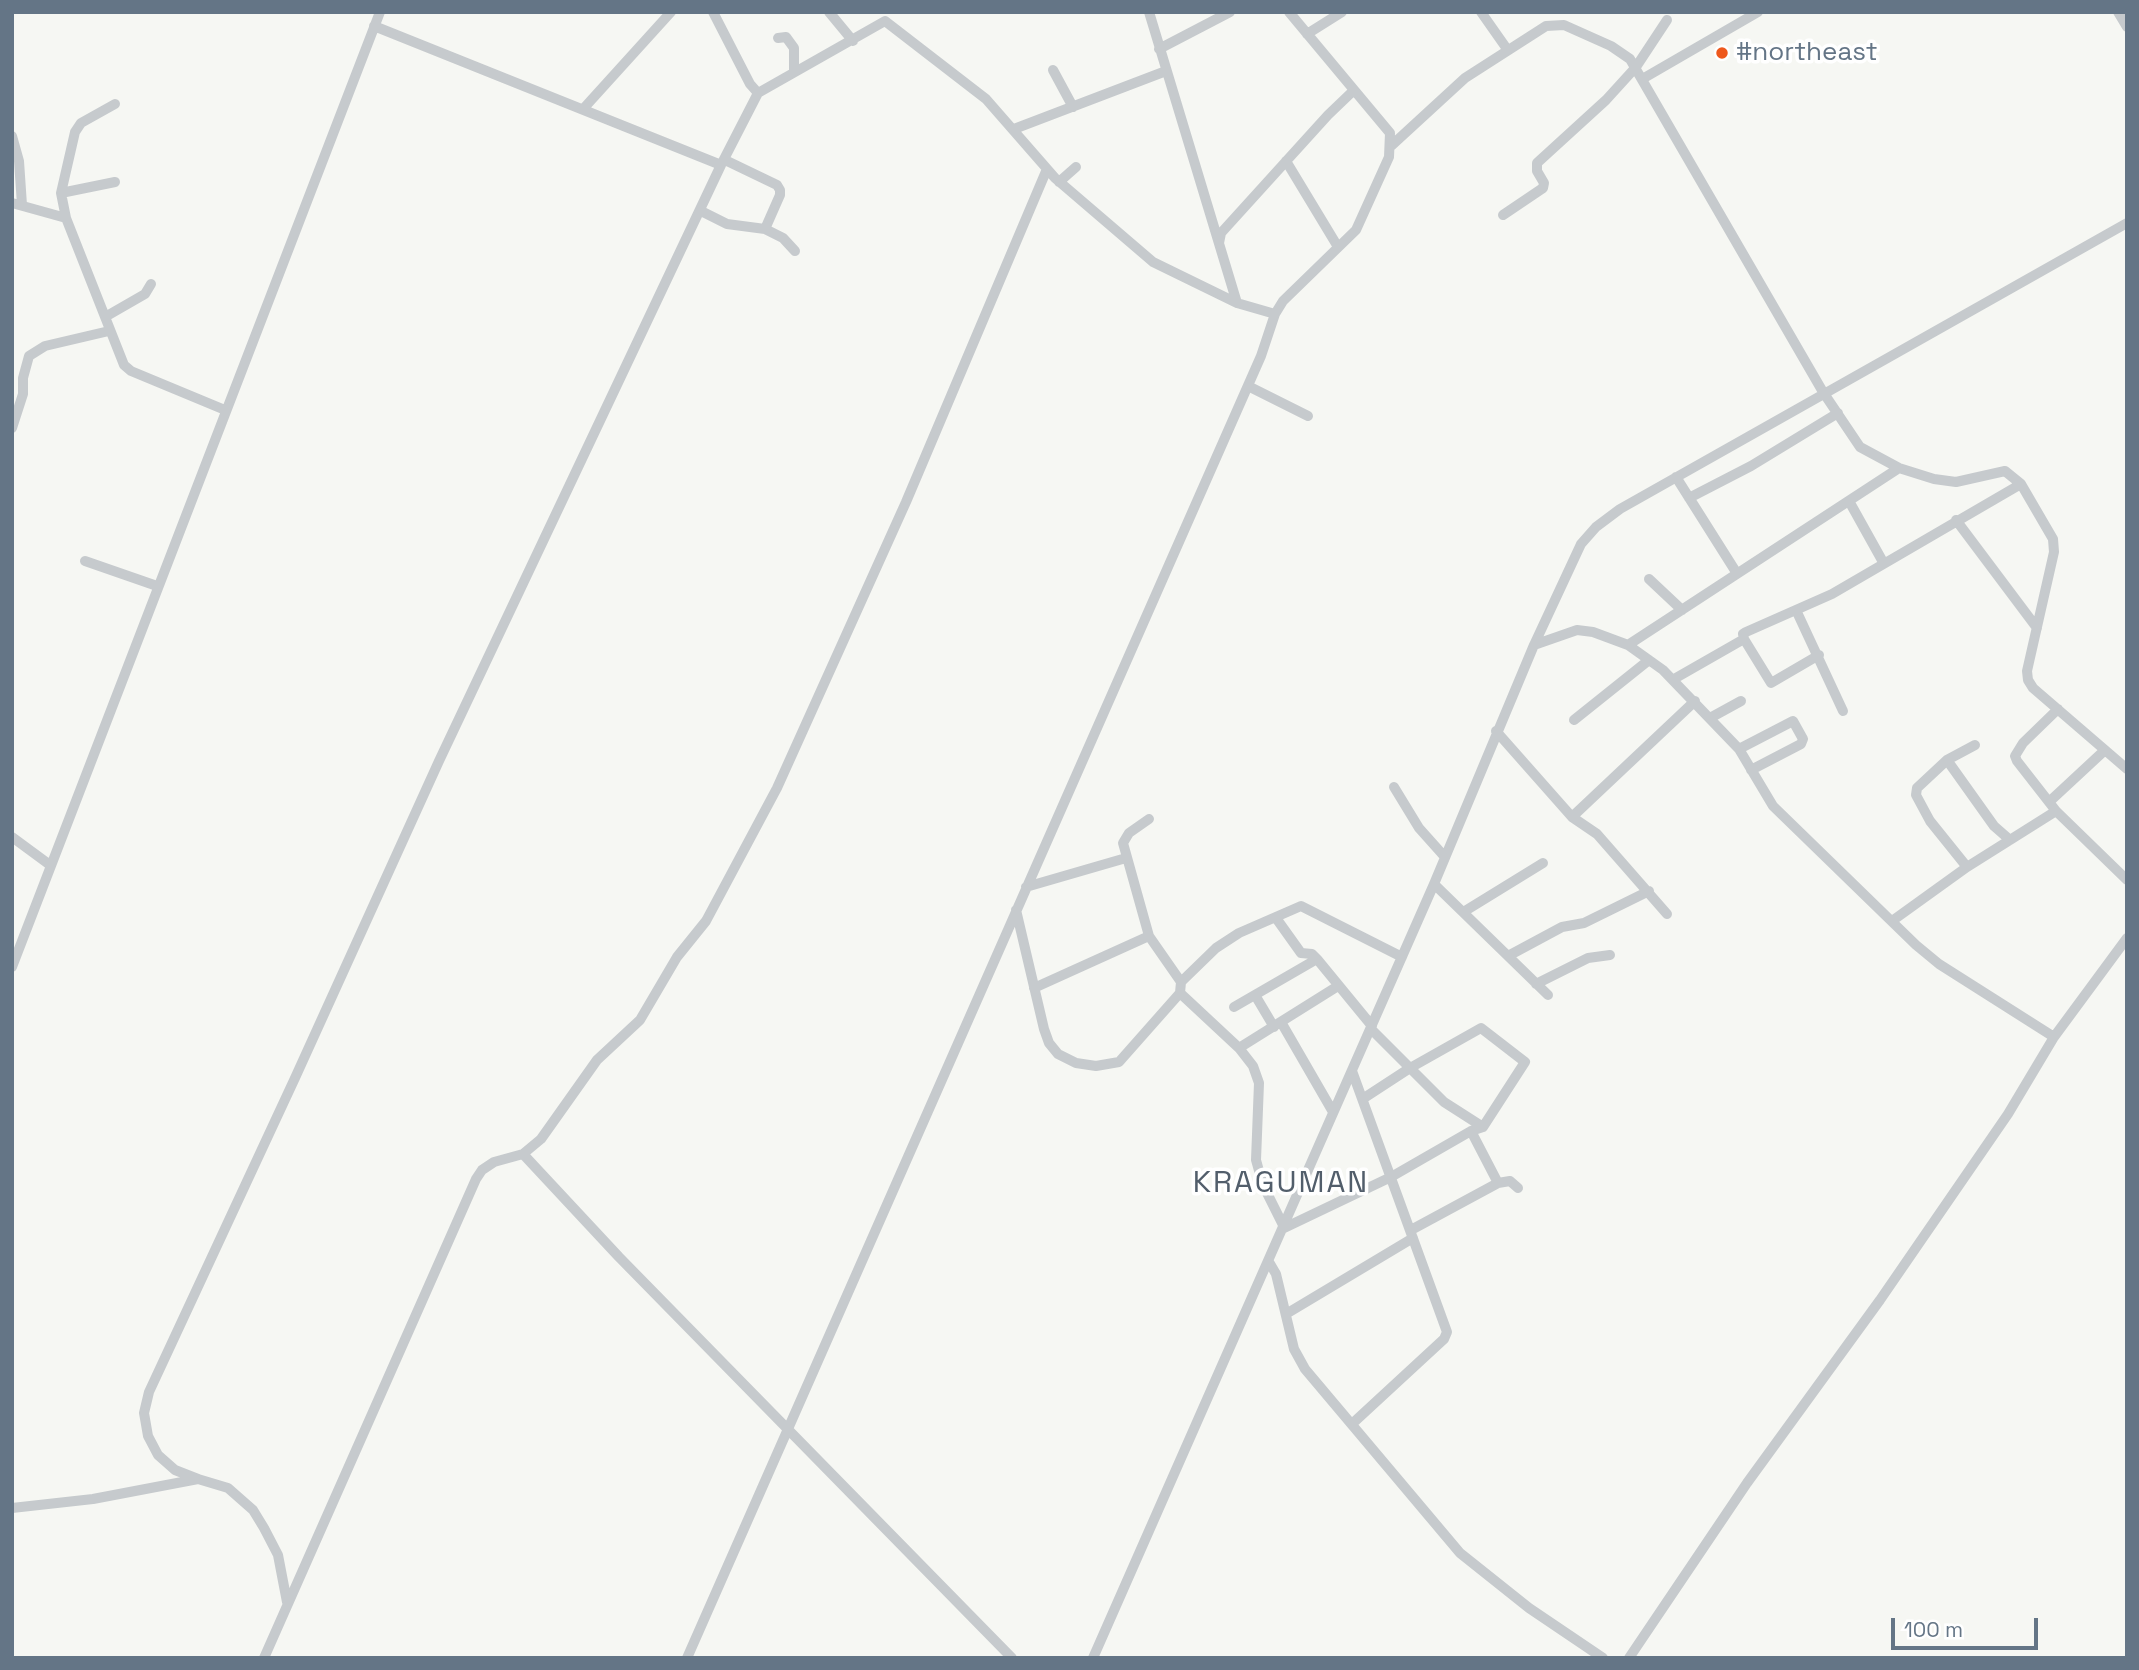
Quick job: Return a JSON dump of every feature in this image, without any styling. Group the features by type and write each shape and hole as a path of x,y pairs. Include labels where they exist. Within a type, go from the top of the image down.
{"street":[{"path":"12,967 380,12"},
{"path":"584,107 671,12"},
{"path":"713,12 750,83 758,93"},
{"path":"829,12 853,41"},
{"path":"1149,12 1237,303"},
{"path":"1159,49 1230,12"},
{"path":"1289,12 1352,92 1390,134 1391,146"},
{"path":"1307,34 1342,12"},
{"path":"1482,12 1507,50"},
{"path":"1643,78 1759,12"},
{"path":"2122,13 2127,27"},
{"path":"287,1602 278,1555 253,1510 228,1488 175,1470 158,1455 148,1436 144,1413 149,1392 439,761 758,93 853,41 888,17 986,99 1059,182 1158,266 1237,303 1275,314"},
{"path":"1503,215 1543,188 1544,183 1536,168 1537,163 1606,100 1636,67 1667,20"},
{"path":"687,1658 1248,386 1275,314 1283,301 1356,230 1391,146 1465,78 1507,50 1546,26 1564,25 1611,46 1630,59 1823,392 1860,447 1899,468 1934,479 1956,482 2005,471 2021,484 2053,539 2054,552 2027,671 2028,680 2127,769"},
{"path":"374,26 777,185 780,195 765,229"},
{"path":"778,38 786,37 794,48 794,72"},
{"path":"1053,71 1073,107"},
{"path":"1014,129 1166,71"},
{"path":"1219,243 1221,233 1352,92"},
{"path":"115,104 81,123 75,132 61,193 66,218 124,365 131,371 225,410"},
{"path":"12,136 19,161 17,204 66,218"},
{"path":"1286,161 1338,247"},
{"path":"1059,182 1076,167"},
{"path":"264,1658 476,1179 482,1170 494,1162 523,1154 541,1139 597,1060 614,1047 651,1005 672,965 706,921 777,788 906,502 1047,169"},
{"path":"61,193 115,182"},
{"path":"701,211 727,224 765,229 783,238 795,251"},
{"path":"1093,1658 1372,1027 1496,731 1581,544 1606,518 1823,392 2127,223"},
{"path":"104,317 145,294 151,284"},
{"path":"12,428 23,394 23,377 29,355 45,346 109,331"},
{"path":"1248,386 1308,416"},
{"path":"1689,498 1751,466 1838,413"},
{"path":"1628,645 1899,468"},
{"path":"1676,477 1736,572"},
{"path":"1819,655 1771,683 1743,634 1832,594 2021,484"},
{"path":"1849,501 1883,562"},
{"path":"1956,520 2037,628"},
{"path":"85,561 157,586"},
{"path":"1649,579 1682,610"},
{"path":"1796,610 1843,711"},
{"path":"1534,645 1577,630 1614,638 1628,645 1674,679 1739,749 1773,806 1892,921 1939,964 2054,1037"},
{"path":"1674,679 1744,639"},
{"path":"1574,720 1648,660"},
{"path":"1572,817 1695,701"},
{"path":"1710,718 1741,701"},
{"path":"2058,709 2023,743 2015,756 2053,806 2127,880"},
{"path":"1739,749 1793,721 1802,739 1801,744 1751,770"},
{"path":"1496,731 1572,817 1597,834 1667,914"},
{"path":"1967,867 1930,821 1916,795 1917,789 1947,760 1975,745"},
{"path":"1892,921 2010,840 2053,806 2105,750"},
{"path":"1947,760 1994,826 2010,840"},
{"path":"1394,788 1419,828 1444,856"},
{"path":"1149,819 1125,839 1126,858 1149,936 1181,987 1253,1066 1259,1083 1256,1160 1263,1185 1283,1227"},
{"path":"12,837 50,865"},
{"path":"1026,887 1126,858"},
{"path":"1465,911 1543,863"},
{"path":"1434,884 1465,911 1548,995"},
{"path":"1508,956 1562,927 1584,923 1649,891"},
{"path":"1016,910 1049,1043 1058,1054 1076,1063 1096,1066 1119,1062 1216,948 1239,933 1301,906 1402,957"},
{"path":"1276,918 1301,953 1312,954 1317,959 1372,1027 1410,1068 1444,1102 1483,1128"},
{"path":"1034,988 1149,936"},
{"path":"1629,1658 1747,1483 1880,1300 1992,1137 2054,1037 2127,938"},
{"path":"1536,984 1588,958 1610,956"},
{"path":"1234,1007 1317,959"},
{"path":"1239,1048 1338,986"},
{"path":"1255,995 1334,1112"},
{"path":"1283,1227 1391,1177 1471,1131 1483,1128 1523,1068 1522,1058 1481,1028 1410,1068 1364,1098"},
{"path":"1352,1071 1447,1332 1444,1339 1353,1423"},
{"path":"1471,1131 1498,1183"},
{"path":"523,1154 1012,1658"},
{"path":"1286,1314 1498,1183 1510,1181 1518,1188"},
{"path":"1269,1262 1276,1274 1294,1349 1305,1369 1460,1553 1530,1608 1603,1658"},
{"path":"12,1508 93,1499 198,1479"}],"place":[{"name":"#northeast","path":"1722,53"}],"district":[{"name":"KRAGUMAN","path":"1281,1184"}]}
